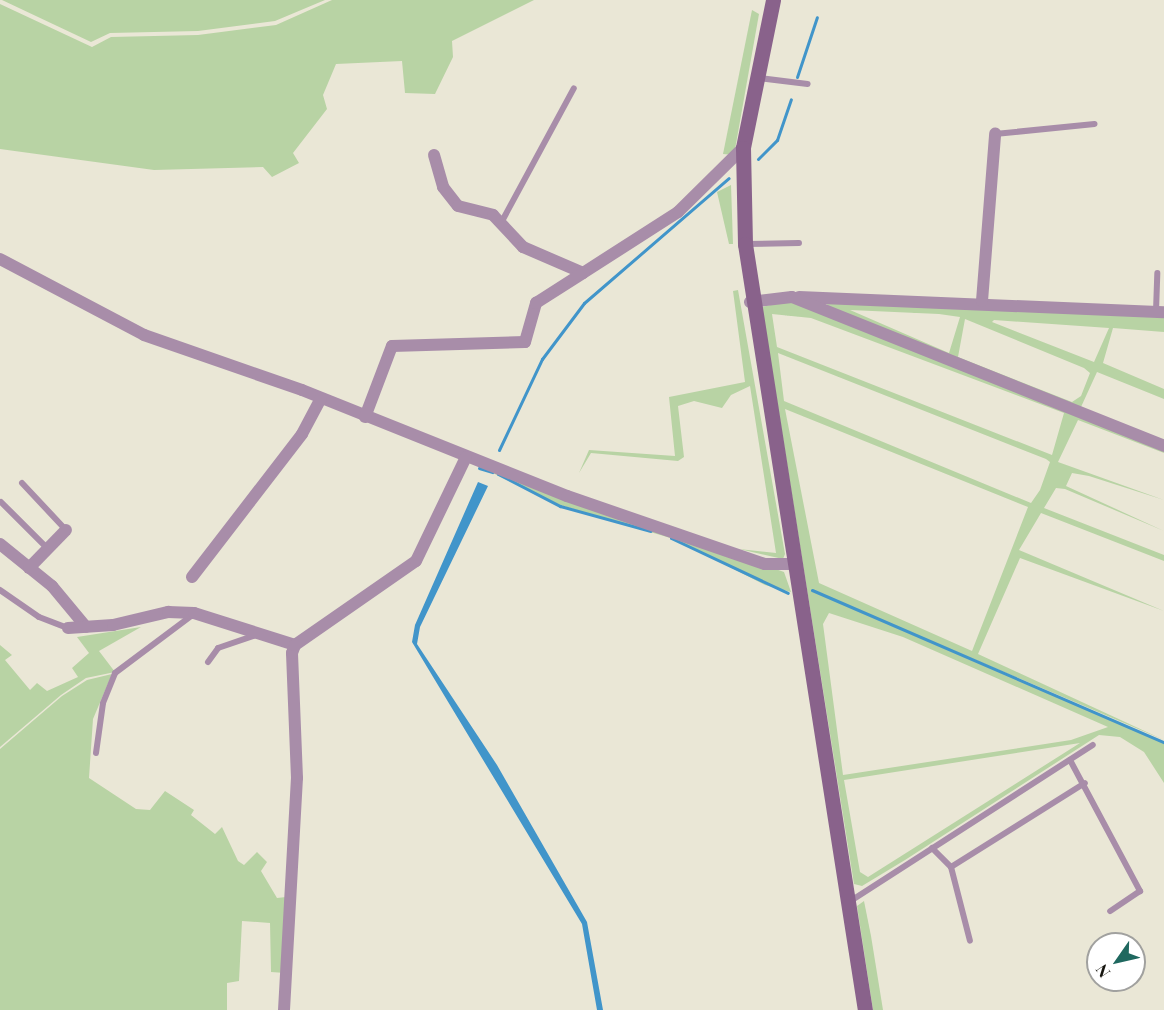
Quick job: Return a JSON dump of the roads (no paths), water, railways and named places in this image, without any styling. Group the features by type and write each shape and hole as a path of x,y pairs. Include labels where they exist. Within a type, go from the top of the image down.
{"main road":[{"path":"773,0 755,77 743,148 745,244 750,302 865,1010"}],"street":[{"path":"982,301 995,134"},
{"path":"365,417 392,346 525,342 536,303 678,212 743,148"},
{"path":"434,155 451,199 501,223 539,257 584,273"},
{"path":"0,259 144,334 321,399 466,457 765,564 792,564"},
{"path":"792,297 1164,446"},
{"path":"750,302 792,297 982,301 1160,312"},
{"path":"192,577 302,434 321,399"},
{"path":"284,1010 297,778 290,663 295,645 416,561 466,457"},
{"path":"29,568 66,530"},
{"path":"0,544 52,586 86,627"},
{"path":"68,628 86,627 158,613 194,613 295,645"}],"lane":[{"path":"755,77 808,84"},
{"path":"501,223 574,88"},
{"path":"995,134 1094,124"},
{"path":"745,244 799,243"},
{"path":"1157,273 1160,312"},
{"path":"22,483 66,530"},
{"path":"1,502 48,549"},
{"path":"0,590 39,617 68,628"},
{"path":"96,753 102,703 115,673 194,613"},
{"path":"208,662 218,648 258,634"},
{"path":"848,903 1093,745"},
{"path":"1070,760 1085,783 1140,891 1110,911"},
{"path":"951,867 1085,783"},
{"path":"932,848 951,867 970,941"}],"water":[{"path":"478,482 488,486 420,627 417,644 497,765 587,922 603,1010 597,1010 582,924 412,642 415,625"}],"waterway":[{"path":"797,77 817,17"},
{"path":"758,159 777,140 791,99"},
{"path":"499,450 542,359 584,303 729,178"},
{"path":"479,468 492,472"},
{"path":"498,474 560,506 651,531"},
{"path":"671,538 788,593"},
{"path":"812,590 1164,742"}]}
